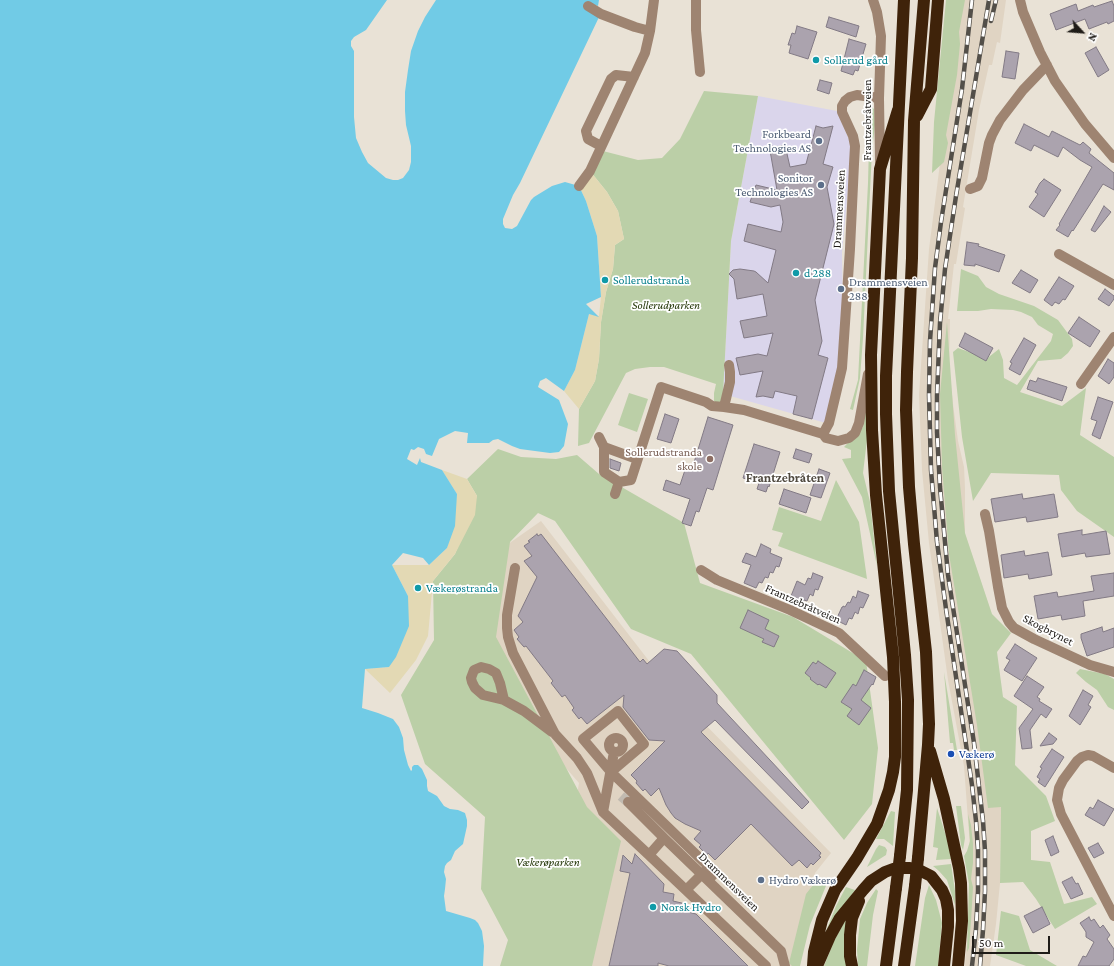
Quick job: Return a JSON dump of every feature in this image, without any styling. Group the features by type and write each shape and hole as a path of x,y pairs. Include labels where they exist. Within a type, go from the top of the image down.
{"highway":[{"path":"886,966 907,790 908,700 889,491 886,414 886,376 904,0"},
{"path":"904,966 918,858 929,724 926,652 909,486 907,450 907,372 912,258 914,121 924,0"},
{"path":"914,121 931,89 938,0"},
{"path":"813,966 817,935 822,920 835,890 846,876 877,824 889,790 893,772 895,749 895,702 893,657 881,551 874,464 871,355 880,169 898,110"},
{"path":"928,745 944,799 959,868 962,908 958,966"},
{"path":"817,966 830,936 840,918 871,881 879,875 894,869 910,868 931,876 942,890 946,899 948,910 948,927 944,966"},
{"path":"852,966 850,956 850,935 852,918 863,890"}],"street":[{"path":"579,186 587,175 645,53 650,31 654,0"},
{"path":"696,0 696,30 700,72"},
{"name":"Frantzebråtveien","path":"873,0 877,12 881,36 879,98 880,169"},
{"path":"1020,0 1023,12 1057,85 1085,124 1113,154"},
{"path":"588,6 601,14 650,31"},
{"path":"970,189 978,186 982,178 989,143 1000,120 1023,90 1047,66"},
{"path":"601,146 588,139 586,131 611,79 616,75 634,77"},
{"name":"Drammensveien","path":"824,434 829,423 842,368 850,249 855,146 842,112 842,106 844,101 850,97 857,96 879,98"},
{"path":"1059,254 1114,285"},
{"path":"1081,384 1114,337"},
{"path":"599,436 604,447 604,472 619,482 631,480 661,387 706,402 712,406 744,410 824,434 826,438 838,441 850,438 855,433 860,423 871,355"},
{"path":"724,407 730,382 729,365"},
{"path":"604,447 638,459"},
{"path":"615,494 619,482"},
{"name":"Skogbrynet","path":"985,514 1002,608 1009,622 1014,628 1034,639 1090,665 1114,672"},
{"path":"515,568 507,615 506,628 508,637 514,653 555,734"},
{"name":"Frantzebråtveien","path":"701,570 717,580 790,610 839,633 885,676"},
{"path":"504,700 524,711 555,734 577,758 587,773 603,812 766,966"},
{"path":"611,772 644,744 618,711 583,739 611,772 709,867 705,877"},
{"path":"603,812 614,752"},
{"path":"1114,768 1094,756 1082,756 1063,780 1059,788 1057,800 1061,814 1114,916"},
{"name":"Drammensveien","path":"628,802 781,951 785,966"},
{"path":"648,855 664,838"},
{"path":"686,890 705,877 716,872"}],"shaded area":[{"path":"961,0 1006,0 1000,43 997,42 992,65 989,65 979,110 963,207 965,208 956,264 954,264 948,319 950,319 949,365 953,404 958,441 964,467 965,546 1001,807 1000,883 990,966 965,966 968,924 970,847 964,766 948,680 929,543 922,470 919,395 929,249"},
{"path":"758,96 837,111 852,146 842,253 844,372 833,425 723,394 731,241"},
{"path":"541,521 656,670 692,711 831,853 815,873 793,966 592,966 571,832 579,783 545,744 452,627 491,556"}],"green space":[{"path":"946,0 965,0 959,32 960,44 957,75 946,135 948,143 944,162 932,173 934,122"},
{"name":"Sollerudparken","path":"704,91 758,96 731,241 722,403 716,403 714,401 716,384 664,367 635,369 626,373 589,443 578,446 579,409 595,381 599,359 601,322 606,292 613,269 615,245 624,239 618,211 607,192 590,171 599,150 638,160 662,158 680,139"},
{"path":"869,105 874,109 875,125 872,150 860,378 853,410 850,409 858,380 868,183 869,145 866,121"},
{"path":"961,269 978,276 986,287 999,294 1034,306 1058,320 1072,339 1073,346 1061,359 1038,361 1020,392 1062,406 1086,388 1080,435 1114,457 1114,537 1077,511 1061,490 1059,475 991,473 973,501 962,437 953,352 958,348 975,354 985,360 999,349 1003,360 1004,378 1017,385 1051,341 1053,334 1038,325 1032,317 1013,310 991,309 978,311 957,311"},
{"path":"947,322 955,435 965,533 992,614 1011,633 997,652 1003,697 1017,706 1015,765 1046,796 1055,821 1031,831 1031,860 1050,862 1064,904 1092,897 1097,904 1055,929 1023,882 1000,883 1001,807 988,808 977,725 949,554 942,467 940,394"},
{"path":"868,386 868,432 863,473 870,502 877,566 862,497 842,459 851,458 851,450 844,447 863,427"},
{"path":"629,393 648,399 637,432 618,425"},
{"name":"Vækerøparken","path":"498,449 521,457 556,459 577,455 599,474 684,523 700,583 793,617 866,661 878,748 872,804 844,840 691,654 631,629 555,521 538,513 510,542 496,637 587,807 621,841 592,966 500,966 508,940 481,889 485,817 425,764 401,695 434,640 433,581 455,554 477,496 467,479"},
{"path":"836,480 859,522 867,579 778,546 783,533 772,530 779,507 821,521"},
{"path":"1080,669 1105,674 1114,679 1114,710 1108,707 1097,690 1076,673"},
{"path":"944,672 957,750 954,750 953,743 950,743"},
{"path":"956,806 961,806 965,838 963,850 961,845"},
{"path":"937,808 949,845 951,859 936,860 938,848 933,847"},
{"path":"891,811 895,812 893,846 884,839 876,839"},
{"path":"968,814 973,844 971,879 973,887 969,948 967,952 969,884 964,856 970,841"},
{"path":"879,845 885,847 887,850 886,855 867,867 876,849"},
{"path":"951,864 955,891 955,905 947,880 933,866"},
{"path":"817,880 828,881 810,925 800,966 792,966 789,963 806,894"},
{"path":"929,885 936,900 942,923 938,966 915,966 925,898"},
{"path":"846,887 855,890 824,936 836,906"},
{"path":"876,889 878,891 873,915 867,966 858,966 857,950 860,919 867,903"},
{"path":"1001,911 1019,916 1030,950 1057,966 1026,966 996,955"},
{"path":"845,921 848,921 848,966 824,966 834,941"}],"sand":[{"name":"Sollerudstranda","path":"590,171 607,192 618,211 624,239 615,245 613,269 606,292 601,322 599,359 595,381 579,409 564,391 575,370 589,314 599,316 601,297 597,236 586,201 579,186"},
{"name":"Vækerøstranda","path":"442,470 467,479 477,496 475,515 455,554 433,581 428,636 416,660 390,693 365,669 389,667 408,596 392,565 429,565 447,548 457,494"}],"water":[{"path":"0,0 387,0 366,30 354,37 351,41 351,46 354,51 354,117 356,138 368,163 386,178 398,180 403,178 409,170 411,162 411,146 406,125 405,92 411,51 418,31 436,0 599,0 598,6 590,3 600,15 513,195 503,219 505,228 512,229 517,226 534,197 552,186 565,182 579,186 586,201 597,236 601,297 586,304 599,317 589,314 575,370 564,391 546,378 540,381 538,387 559,400 568,424 564,446 559,452 550,453 520,449 498,439 489,443 467,443 468,433 455,431 439,439 432,456 426,454 424,449 418,447 414,450 411,449 407,459 417,465 420,458 421,462 442,470 457,494 455,526 447,548 429,565 423,558 403,553 392,565 408,596 409,626 396,657 389,667 365,669 362,708 393,719 399,727 403,738 404,750 411,771 414,765 418,765 422,769 427,780 428,791 437,796 444,806 465,813 467,826 463,844 455,851 451,860 445,866 444,872 446,879 444,896 446,911 470,918 478,923 482,931 484,946 483,966 0,966"}],"building":[{"path":"1112,1 1114,6 1114,21 1089,29 1085,19 1056,30 1050,14 1076,4 1078,11 1093,5 1094,7"},
{"path":"829,17 859,26 856,37 826,27"},
{"path":"797,26 817,32 808,59 789,53 791,45 788,45 792,33 795,34"},
{"path":"849,39 866,44 858,71 855,70 853,75 841,71"},
{"path":"1096,47 1109,70 1098,77 1085,53"},
{"path":"1006,51 1019,53 1015,79 1002,77"},
{"path":"820,80 832,83 829,94 817,90"},
{"path":"1024,124 1049,137 1052,131 1080,145 1083,142 1091,149 1089,153 1114,173 1114,190 1103,184 1068,237 1056,230 1092,167 1063,147 1058,157 1034,145 1031,151 1015,143"},
{"name":"d 288","path":"816,126 823,128 833,126 823,164 833,167 827,187 834,224 815,300 822,341 818,355 828,358 812,419 793,414 797,396 775,391 773,398 763,396 756,397 763,371 740,375 736,358 758,354 767,356 773,333 744,338 740,321 767,316 763,294 737,299 734,279 729,274 733,270 740,269 754,271 768,283 776,250 744,241 748,224 781,232 783,222 780,205 771,207 750,202 756,185 777,190 769,145 775,147 785,145 790,167 806,164"},
{"path":"1044,179 1061,190 1044,217 1029,207 1038,194 1035,192"},
{"path":"1104,206 1111,212 1095,232 1091,230"},
{"path":"967,242 979,244 978,246 1005,255 999,272 975,264 975,266 964,265"},
{"path":"1021,270 1038,280 1030,293 1012,283"},
{"path":"1059,277 1074,286 1065,300 1063,299 1059,304 1055,302 1052,306 1044,300"},
{"path":"1105,289 1114,296 1114,299 1109,306 1098,299"},
{"path":"1079,317 1100,331 1090,347 1068,333"},
{"path":"965,333 993,348 986,361 959,346"},
{"path":"1024,338 1036,345 1020,375 1009,369 1012,363 1010,362"},
{"path":"1108,359 1114,363 1114,377 1109,384 1098,376"},
{"path":"1038,378 1067,387 1062,401 1027,389 1030,380 1036,382"},
{"path":"1098,397 1113,402 1100,439 1092,435 1097,421 1091,419"},
{"path":"665,414 679,419 671,443 657,439"},
{"path":"708,417 733,425 713,490 707,488 699,512 696,511 691,526 682,523 690,499 663,490 666,480 680,485 686,467 692,469"},
{"path":"754,444 780,452 766,492 757,489 759,483 743,478"},
{"path":"796,449 812,454 809,463 793,458"},
{"path":"610,459 621,463 619,471 610,468"},
{"path":"819,469 830,473 821,498 810,495"},
{"path":"784,489 811,498 806,513 779,504"},
{"path":"1022,494 1023,499 1054,494 1058,517 1027,522 1026,517 995,522 991,499"},
{"path":"1082,530 1082,535 1106,531 1110,554 1086,557 1085,553 1062,557 1058,534"},
{"path":"537,534 538,536 541,534 640,662 643,659 647,664 664,649 677,651 717,695 717,703 809,802 802,809 715,720 701,732 821,853 819,856 821,857 813,865 811,863 807,868 799,860 792,866 751,824 715,860 699,847 701,845 694,839 701,831 675,818 666,805 659,788 651,796 645,789 643,791 631,775 665,741 649,740 623,707 624,695 587,724 581,717 579,719 572,710 574,708 565,695 562,697 551,683 553,681 526,646 524,647 517,639 519,637 514,630 523,622 518,616 537,577 524,561 532,556 524,546"},
{"path":"761,544 771,549 770,553 782,558 779,567 776,566 773,573 770,572 768,578 765,577 762,583 759,582 756,588 744,583 751,565 742,562 746,553 756,557"},
{"path":"1024,551 1025,556 1048,552 1052,575 1029,579 1028,574 1004,578 1001,555"},
{"path":"813,573 823,577 818,590 815,589 813,596 810,594 807,601 804,600 802,606 789,601 797,581 805,585 808,578 811,579"},
{"path":"1114,573 1114,596 1083,601 1085,616 1062,620 1061,615 1038,619 1034,596 1057,592 1058,597 1094,591 1091,576"},
{"path":"858,591 869,595 863,608 860,607 858,614 855,612 852,619 849,618 846,625 836,620 842,607 845,607 848,602 850,603 853,596 856,598"},
{"path":"748,610 769,620 765,629 779,636 774,647 762,642 764,639 740,628"},
{"path":"1102,627 1103,632 1114,628 1114,647 1087,656 1081,634"},
{"path":"1015,644 1037,658 1022,681 1004,670 1010,660 1006,658"},
{"path":"818,661 836,673 826,688 819,684 818,685 805,673 813,662 816,664"},
{"path":"864,670 876,677 873,685 872,684 861,700 871,708 859,725 847,716 852,709 841,702 853,684 856,686"},
{"path":"1027,676 1044,687 1037,697 1040,699 1039,701 1052,709 1046,718 1041,714 1030,730 1032,748 1022,749 1019,728 1033,709 1014,696"},
{"path":"1083,690 1093,696 1088,705 1091,707 1080,725 1069,716"},
{"path":"1049,733 1057,739 1053,744 1040,746"},
{"path":"1052,749 1064,757 1045,787 1038,782 1040,779 1037,777 1042,768 1040,767"},
{"path":"1098,800 1114,809 1104,826 1085,815 1090,807 1093,809"},
{"path":"1053,836 1059,852 1051,856 1045,840"},
{"path":"1098,843 1104,853 1094,858 1088,848"},
{"name":"Norsk Hydro","path":"635,854 664,884 663,892 674,894 673,901 686,904 684,911 696,914 748,966 669,966 658,963 658,966 609,966 630,873 620,871 623,855 632,864"},
{"path":"1072,877 1076,884 1078,883 1083,894 1071,899 1062,882"},
{"path":"1042,907 1050,924 1033,933 1024,916"},
{"path":"1089,917 1091,921 1094,919 1100,928 1103,925 1110,935 1107,939 1114,949 1114,959 1109,966 1078,966 1083,956 1086,957 1094,942 1086,937 1086,932 1080,923"}],"tunnel":[{"path":"621,796 628,802"}],"railway":[{"path":"972,0 962,89 935,268 930,341 929,395 931,470 937,542 976,821 978,891 972,966"},
{"path":"980,966 985,891 983,821 974,743 948,575 940,487 937,396 940,323 945,269 989,0"},
{"path":"991,21 996,0"}],"place":[{"name":"Sollerud gård","path":"816,60"},
{"name":"Forkbeard Technologies AS","path":"819,141"},
{"name":"Sonitor Technologies AS","path":"821,185"},
{"name":"d 288","path":"796,273"},
{"name":"Sollerudstranda","path":"605,280"},
{"name":"Drammensveien 288","path":"841,289"},
{"name":"Sollerudstranda skole","path":"710,459"},
{"name":"Vækerøstranda","path":"418,588"},
{"name":"Vækerø","path":"951,754"},
{"name":"Hydro Vækerø","path":"761,880"},
{"name":"Norsk Hydro","path":"653,907"}],"district":[{"name":"Frantzebråten","path":"785,478"}]}
